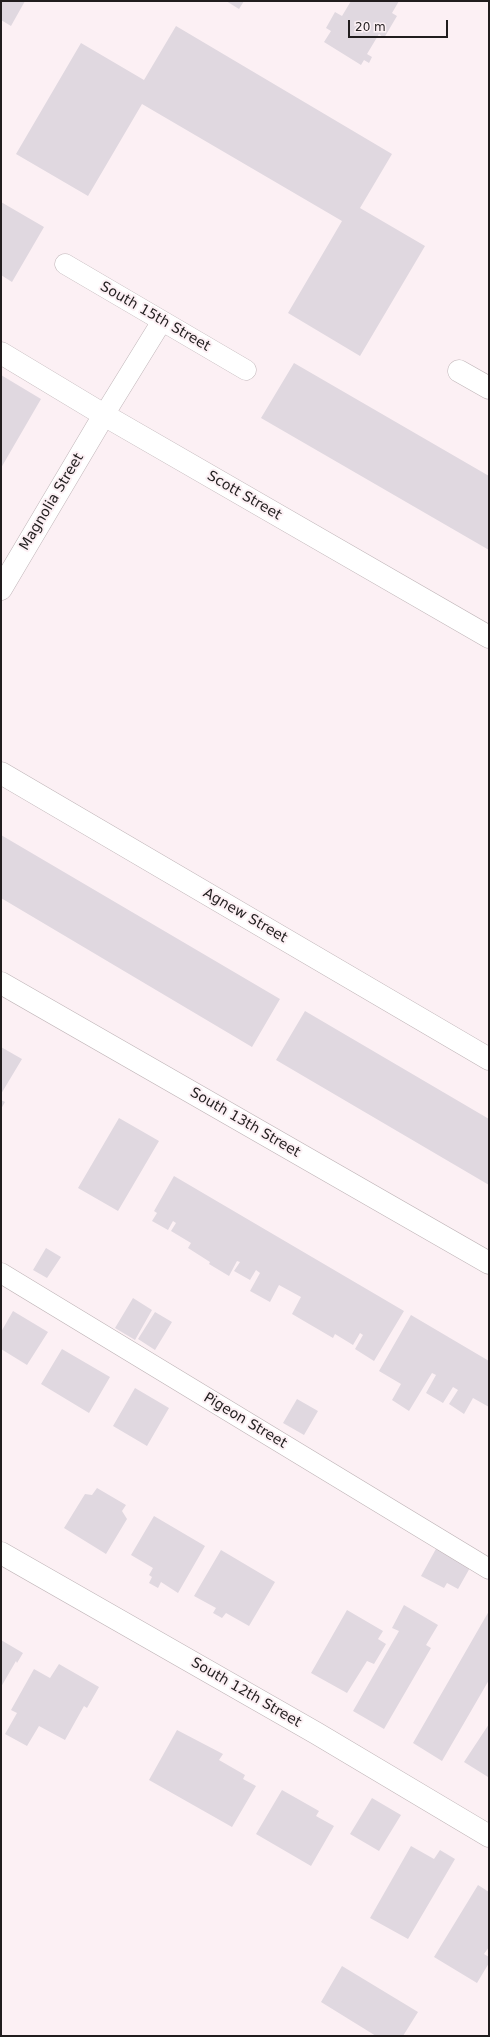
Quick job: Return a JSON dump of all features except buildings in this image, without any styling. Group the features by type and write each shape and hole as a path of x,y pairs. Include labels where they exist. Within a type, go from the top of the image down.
{"street":[{"name":"Scott Street","path":"1,353 104,415 489,637"},
{"path":"459,371 489,388"},
{"name":"Magnolia Street","path":"4,575 104,415"},
{"name":"Agnew Street","path":"1,773 489,1059"},
{"name":"South 13th Street","path":"1,983 489,1264"},
{"name":"South 12th Street","path":"1,1553 316,1733 489,1836"}],"lane":[{"name":"South 15th Street","path":"65,264 246,370"},
{"path":"104,415 162,321"},
{"name":"Pigeon Street","path":"1,1273 489,1569"}]}
